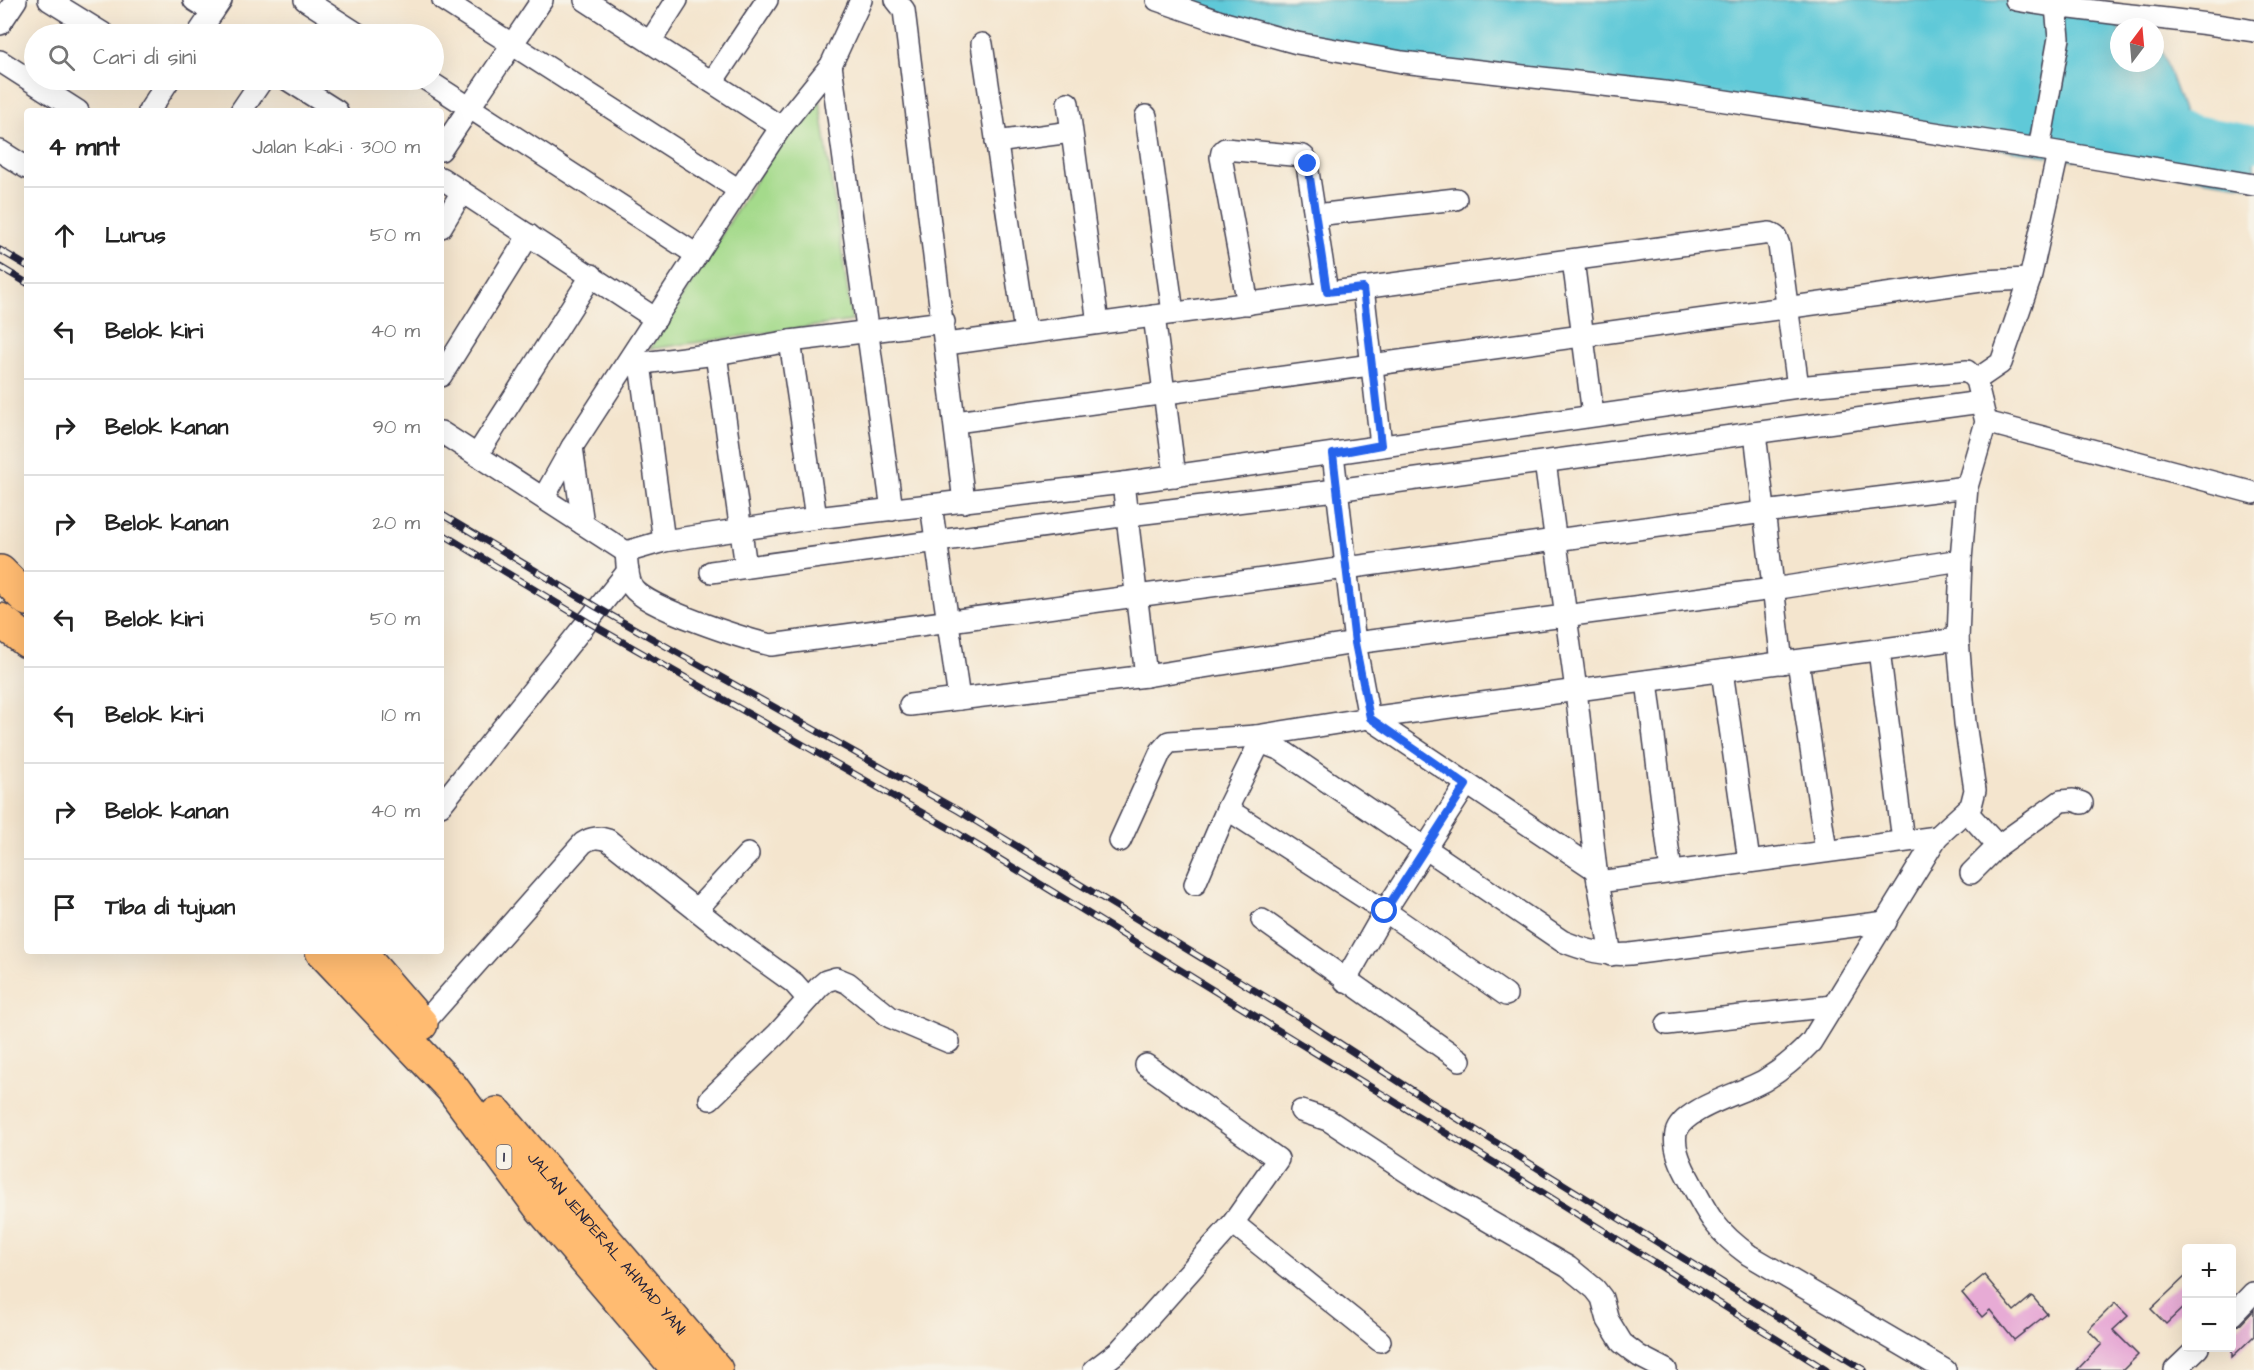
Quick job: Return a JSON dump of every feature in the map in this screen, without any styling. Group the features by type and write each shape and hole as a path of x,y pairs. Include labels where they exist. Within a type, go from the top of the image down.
{"highway":[{"path":"0,572 24,596"},
{"path":"0,620 24,639"},
{"name":"JALAN JENDERAL AHMAD YANI","path":"325,954 452,1088 538,1204 679,1370"},
{"name":"JALAN JENDERAL AHMAD YANI","path":"361,954 716,1370"}],"street":[{"path":"0,24 16,0"},
{"path":"49,0 88,24"},
{"path":"194,0 211,21"},
{"path":"305,0 342,24"},
{"path":"443,0 739,190"},
{"path":"444,146 542,0"},
{"path":"650,42 677,0"},
{"path":"712,82 767,0"},
{"path":"544,497 572,447 633,365 656,319 739,190 781,127 831,65 861,0"},
{"path":"896,0 904,10 944,322 964,502"},
{"path":"1157,0 1218,21 1297,43 1402,62 1673,93 2254,185"},
{"path":"2016,0 2254,31"},
{"path":"587,1 781,127"},
{"path":"1976,380 2001,363 2030,279 2049,151 2043,124 2059,38 2056,7"},
{"path":"982,44 1025,332"},
{"path":"0,61 24,76"},
{"path":"831,65 892,510"},
{"path":"45,90 73,108"},
{"path":"151,108 163,90"},
{"path":"243,108 255,90"},
{"path":"303,90 331,108"},
{"path":"443,90 697,255"},
{"path":"1068,103 1098,323"},
{"path":"1146,117 1163,315 1164,393 1175,476"},
{"path":"996,142 1071,132"},
{"path":"1248,304 1221,157 1225,149 1303,156 1308,164 1327,292"},
{"path":"0,151 24,166"},
{"path":"444,180 656,319"},
{"path":"444,222 462,192"},
{"path":"1316,215 1456,199"},
{"path":"946,344 1770,233 1776,237 1779,245 1798,387"},
{"path":"444,371 529,235"},
{"path":"1573,260 1593,415"},
{"path":"477,455 592,276"},
{"path":"956,422 1981,281 2030,279"},
{"path":"1363,288 1381,445"},
{"path":"633,365 867,330 944,322"},
{"path":"790,341 816,518"},
{"path":"716,354 746,567"},
{"path":"633,365 664,541"},
{"path":"444,802 627,561 664,541 816,518 1175,476 1798,387 1962,370 1967,371 1976,380 1981,402 1994,425 2254,493"},
{"path":"711,572 1981,402"},
{"path":"1945,1370 1749,1255 1730,1241 1712,1220 1687,1176 1678,1155 1676,1132 1683,1121 1695,1112 1764,1081 1792,1062 1811,1042 1937,837 1971,806 1975,790 1965,723 1958,639 1961,560 1968,487 1994,425"},
{"path":"1755,433 1773,589 1790,662 1826,851"},
{"path":"444,434 583,524 627,561 631,585 644,598 702,623 748,640 771,645 1764,512 1968,487"},
{"path":"572,447 583,524"},
{"path":"1333,454 1355,643 1370,718 1597,876 1671,872 1937,837"},
{"path":"1545,462 1576,690 1597,876 1611,955"},
{"path":"1123,483 1146,676"},
{"path":"931,506 959,699"},
{"path":"910,705 1146,676 1355,643 1773,589 1961,560"},
{"path":"1120,841 1161,751 1169,742 1258,739 1370,718 1958,639"},
{"path":"1879,650 1904,841"},
{"path":"1722,671 1749,861"},
{"path":"1647,681 1671,872"},
{"path":"1195,884 1258,739"},
{"path":"1258,739 1281,750 1562,941 1582,949 1611,955 1886,922"},
{"path":"1346,981 1385,911 1466,785"},
{"path":"1971,873 1998,846 2061,801 2073,800 2082,803"},
{"path":"1227,809 1385,911 1506,995"},
{"path":"1966,811 1998,846"},
{"path":"422,1025 583,843 591,838 600,837 608,840 737,942 794,983 808,999"},
{"path":"697,909 748,854"},
{"path":"1262,920 1460,1060"},
{"path":"710,1099 778,1033 826,981 840,979 890,1017 949,1042"},
{"path":"1667,1024 1833,1006"},
{"path":"1094,1370 1119,1351 1233,1224 1278,1159 1146,1065"},
{"path":"1301,1111 1328,1120 1430,1187 1568,1267 1595,1289 1602,1298 1608,1320 1622,1343 1639,1356 1666,1370"},
{"path":"1233,1224 1380,1341"},
{"path":"2236,1311 2253,1293"},
{"path":"2175,1370 2193,1352"}],"green space":[{"path":"817,82 852,321 650,349"}],"water":[{"path":"1157,0 2013,0 2110,19 2110,72 2164,72 2164,57 2191,133 2254,144 2254,187 1297,43"}],"building":[{"path":"1984,1275 2014,1311 2032,1296 2047,1314 2014,1340 1990,1310 1982,1317 1962,1293"},
{"path":"2182,1280 2182,1309 2166,1324 2151,1309"},
{"path":"2115,1303 2128,1316 2113,1330 2138,1355 2123,1370 2077,1370 2102,1344 2088,1330"},
{"path":"2254,1310 2254,1336 2232,1357 2232,1352 2236,1352 2236,1326"}],"waterway":[{"path":"2149,125 2254,144"}],"railway":[{"path":"0,250 24,264"},
{"path":"0,267 24,281"},
{"path":"444,516 598,608 959,811 1302,1019 1429,1101 1864,1370"},
{"path":"444,535 588,622 949,828 1537,1189 1826,1370"}],"route":[{"path":"1308,164 1327,292 1363,288 1381,445 1333,454 1355,643 1370,718 1466,785 1385,911"}]}
